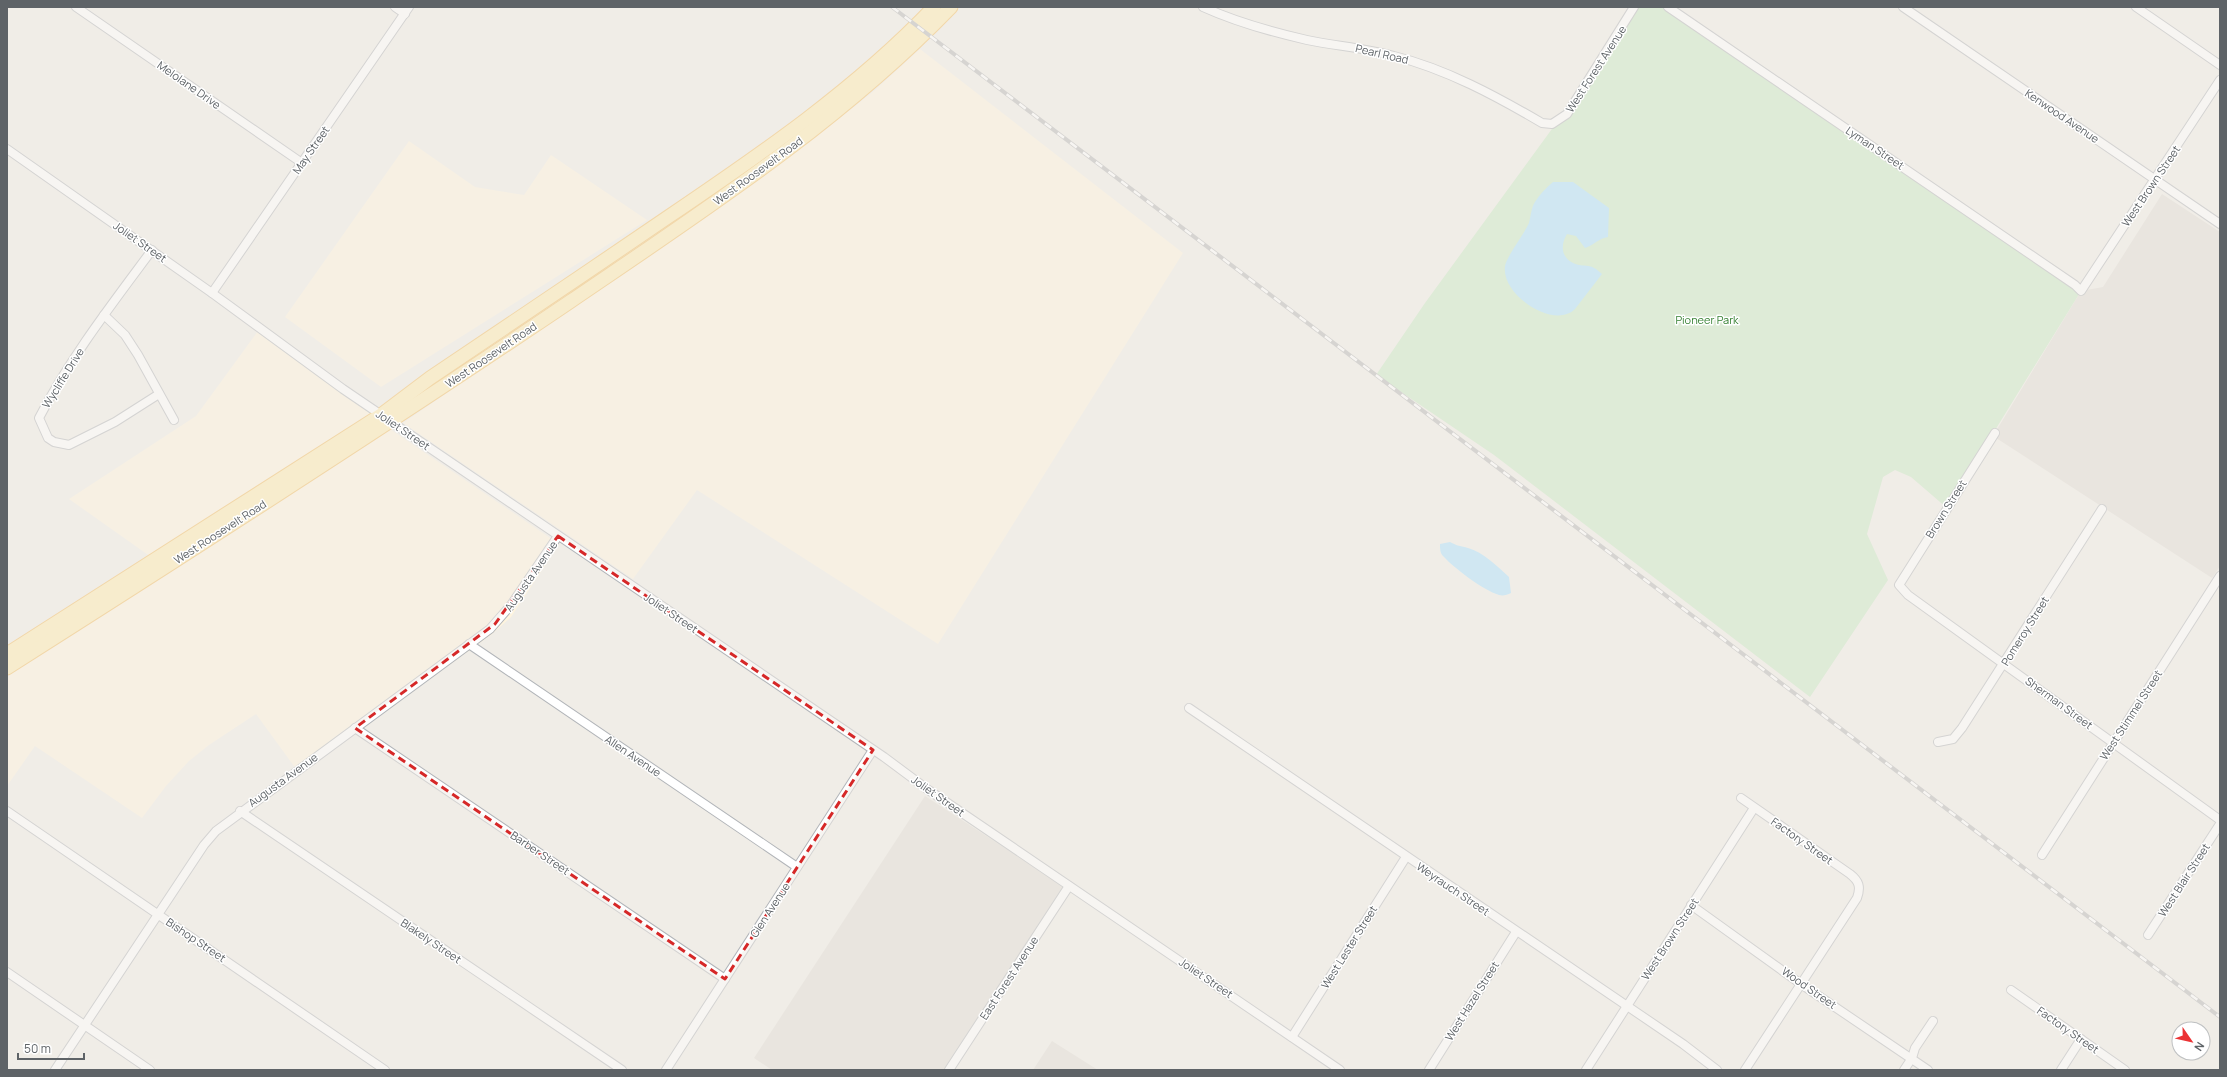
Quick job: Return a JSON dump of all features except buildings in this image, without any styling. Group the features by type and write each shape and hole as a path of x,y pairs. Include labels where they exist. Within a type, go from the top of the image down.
{"main road":[{"name":"West Roosevelt Road","path":"7,654 381,415 430,378 766,150 848,85 907,34 934,7"},
{"name":"West Roosevelt Road","path":"7,668 392,422 749,179 826,120 882,73 951,7"}],"street":[{"name":"Melolane Drive","path":"76,7 302,163"},
{"path":"395,7 407,10"},
{"name":"Pearl Road","path":"1203,7 1240,22 1272,31 1394,56 1431,68 1494,96 1542,123 1552,124"},
{"name":"West Forest Avenue","path":"1552,124 1567,114 1634,7"},
{"name":"Lyman Street","path":"1668,7 2075,285 2081,291"},
{"name":"Kenwood Avenue","path":"1903,7 2220,224"},
{"path":"2136,7 2220,65"},
{"name":"May Street","path":"212,293 407,10"},
{"name":"West Brown Street","path":"2081,291 2220,80"},
{"name":"Joliet Street","path":"7,149 152,250 381,415 1340,1070"},
{"name":"Wycliffe Drive","path":"152,250 104,315 52,392 39,418 46,435 54,442 69,445 115,422 159,394"},
{"path":"104,315 124,335 174,420"},
{"name":"Brown Street","path":"1899,585 1995,433"},
{"name":"Pomeroy Street","path":"1938,742 1953,739 2004,663 2102,509"},
{"name":"Augusta Avenue","path":"55,1070 204,845 216,831 240,811 490,629 506,612 558,536"},
{"name":"West Stimmel Street","path":"2042,855 2220,576"},
{"name":"Sherman Street","path":"1899,585 1908,594 2220,820"},
{"name":"Allen Avenue","path":"469,644 797,867"},
{"name":"Weyrauch Street","path":"1189,708 1626,1007 1683,1044 1717,1070"},
{"name":"Barber Street","path":"355,728 725,979"},
{"name":"Glen Avenue","path":"666,1070 873,750"},
{"name":"Factory Street","path":"1741,798 1850,874 1857,880 1860,886 1857,898 1801,984"},
{"name":"West Brown Street","path":"1586,1070 1754,808"},
{"name":"Bishop Street","path":"7,811 385,1070"},
{"name":"Blakely Street","path":"240,811 622,1070"},
{"name":"West Blair Street","path":"2148,935 2220,824"},
{"name":"West Lester Street","path":"1292,1037 1406,857"},
{"name":"East Forest Avenue","path":"949,1070 1069,886"},
{"name":"Wood Street","path":"1691,905 1801,984 1928,1070"},
{"name":"West Hazel Street","path":"1429,1070 1516,932"},
{"path":"7,972 150,1070"},
{"path":"1745,1070 1801,984"},
{"name":"Factory Street","path":"2011,990 2125,1070"},
{"path":"1904,1070 1912,1058 1915,1048 1933,1021"},
{"path":"2061,1070 2081,1039"}],"highlighted area":[{"path":"558,536 873,750 725,979 355,728 495,624"}],"shaded area":[{"path":"920,49 1183,253 938,644 697,490 633,579 403,423 739,192 818,135 874,91"},
{"path":"409,141 475,187 524,195 551,155 647,220 381,387 285,317"},
{"path":"2162,194 2220,232 2220,566 2212,578 1993,436 2081,291 2103,287"},
{"path":"258,331 373,413 151,557 69,499 196,416"},
{"path":"390,429 559,544 511,617 491,635 299,773 256,714 209,745 189,761 166,786 142,818 35,746 7,786 7,674"},
{"path":"925,796 1065,887 945,1070 772,1070 754,1058"},
{"path":"1052,1041 1098,1070 1033,1070"}],"green space":[{"name":"Pioneer Park","path":"1631,7 1668,7 2081,291 1947,508 1911,477 1895,470 1883,477 1867,534 1888,580 1810,697 1494,455 1376,375 1425,303 1557,122"}],"water":[{"path":"1553,182 1573,182 1609,208 1608,237 1585,248 1576,236 1567,234 1563,244 1566,257 1573,263 1592,267 1602,274 1575,309 1566,314 1555,315 1543,312 1520,298 1511,288 1506,277 1505,266 1529,223 1535,202 1543,191"},
{"path":"1450,542 1474,550 1495,564 1509,577 1511,593 1499,595 1492,592 1477,584 1454,566 1443,556 1440,550 1440,544"}],"railway":[{"path":"892,7 2220,1017"}]}
